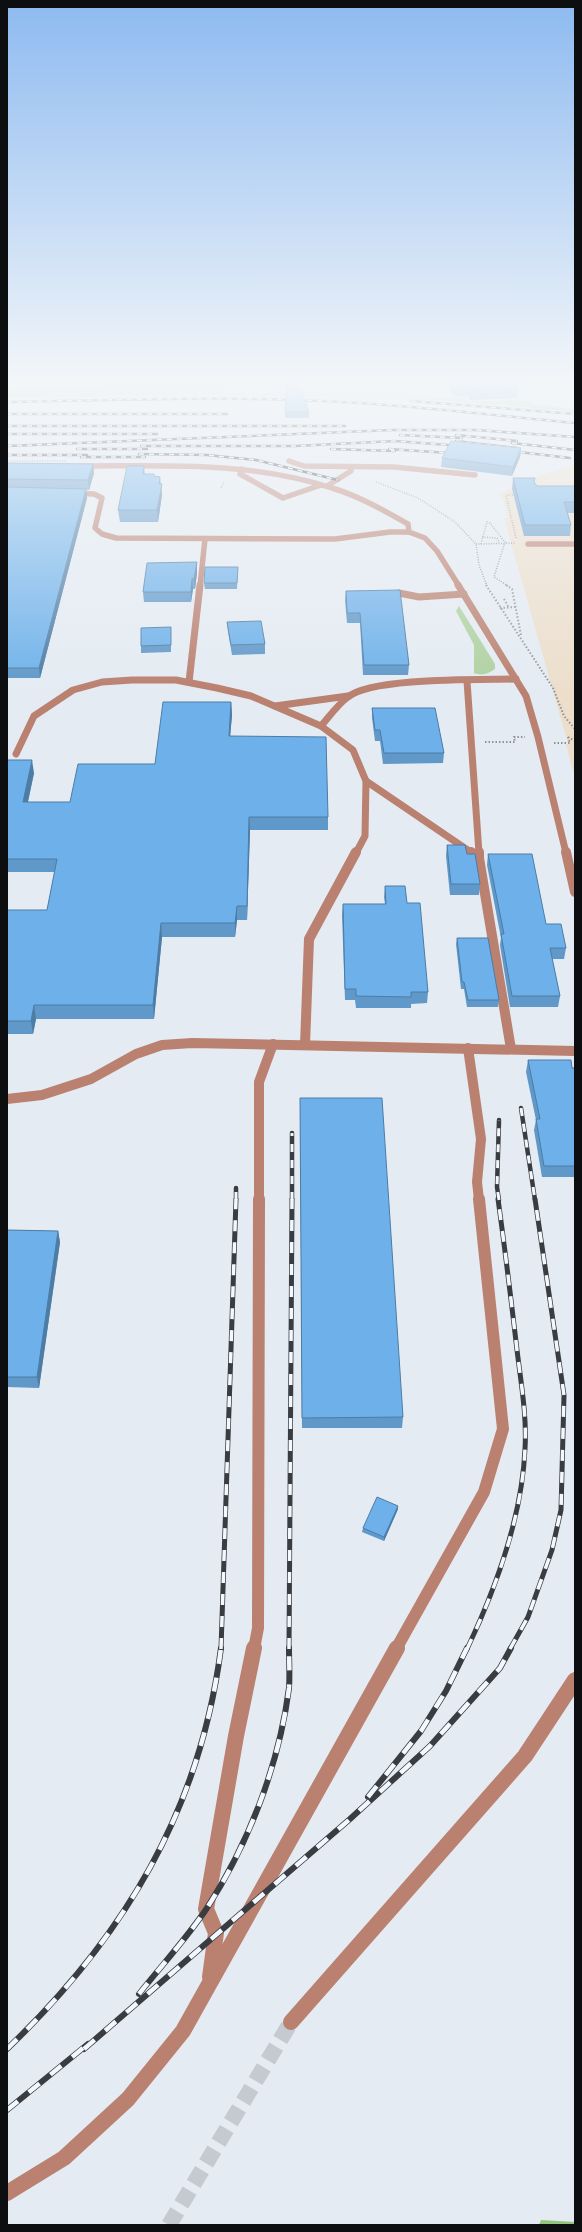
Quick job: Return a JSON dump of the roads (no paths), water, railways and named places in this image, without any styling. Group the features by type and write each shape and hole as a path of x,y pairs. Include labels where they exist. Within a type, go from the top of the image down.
{"lane":[{"path":"256,483 283,498 329,483"},
{"path":"314,483 379,506 408,524 409,532"},
{"path":"68,492 87,493 102,498 95,528 102,534 116,538 135,540 335,539 358,538 397,531 409,532 425,538 438,551 526,696 538,737 575,892"},
{"path":"189,682 205,539"},
{"path":"528,544 575,544"},
{"path":"399,593 419,597 464,594"},
{"path":"275,706 348,696 370,688 400,683 467,682 516,679"},
{"path":"16,754 34,716 73,690 102,682 132,680 176,680 251,696 321,726 353,750 366,781 365,836 308,939 305,1045"},
{"path":"467,682 479,858 511,1049"},
{"path":"321,726 348,696"},
{"path":"366,781 479,858"},
{"path":"7,1099 42,1095 91,1079 136,1054 162,1045 192,1043 273,1044 575,1051"},
{"path":"210,1983 216,1933 206,1910 235,1744 258,1628 259,1082 273,1044"},
{"path":"7,2193 64,2158 128,2098 183,2031 484,1492 503,1429 478,1182 481,1139 468,1048"},
{"path":"291,2022 525,1756 575,1680"}],"tunnel":[{"path":"169,2225 291,2022"}],"railway":[{"path":"521,1108 535,1200"},
{"path":"499,1120 497,1187 499,1200"},
{"path":"292,1133 292,1199"},
{"path":"236,1188 236,1199"},
{"path":"221,1649 236,1199"},
{"path":"289,1649 292,1199"},
{"path":"467,1649 488,1602 506,1552 519,1501 525,1449 523,1400 498,1199"},
{"path":"510,1649 528,1617 552,1550 561,1510 564,1395 535,1199"},
{"path":"7,2049 49,2006 87,1962 121,1916 150,1868 175,1817 195,1764 211,1707 221,1648"},
{"path":"368,1797 421,1731 446,1691 467,1648"},
{"path":"84,2049 350,1819 430,1746 500,1668 511,1648"},
{"path":"139,1994 207,1908 222,1883 249,1830 270,1774 278,1746 289,1688 289,1649"},
{"path":"7,2110 88,2044"}]}
